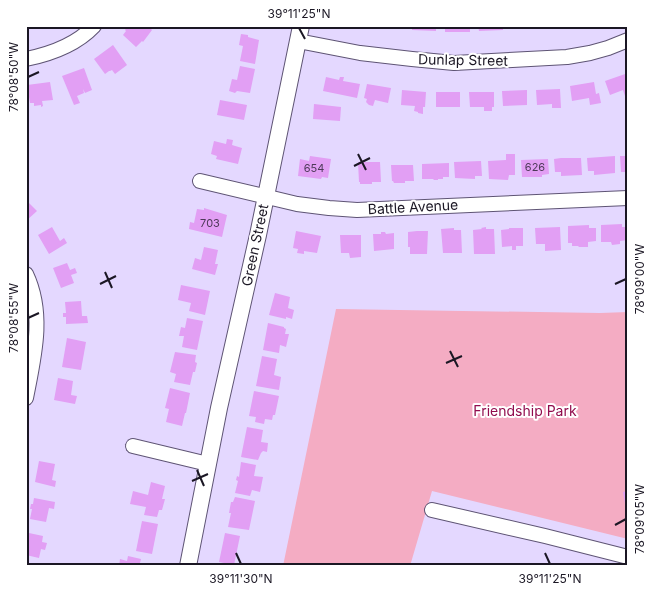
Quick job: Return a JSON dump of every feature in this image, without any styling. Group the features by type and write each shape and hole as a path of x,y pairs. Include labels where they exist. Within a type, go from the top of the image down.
{"street":[{"path":"26,59 59,50 75,41 94,26"},
{"name":"Dunlap Street","path":"299,34 360,53 454,63 567,57 608,48 628,40"},
{"name":"Green Street","path":"188,566 299,34"},
{"name":"Battle Avenue","path":"200,181 297,204 356,210 628,198"},
{"path":"26,274 32,288 37,326 36,345 26,398"},
{"path":"133,446 208,464"},
{"path":"432,510 628,557"}],"green space":[{"name":"Friendship Park","path":"336,309 628,312 628,539 432,491 410,566 283,566"}],"building":[{"path":"128,26 148,26 152,30 143,42 136,47 123,35"},
{"path":"412,26 436,26 436,31 412,30"},
{"path":"445,26 470,26 470,32 445,32"},
{"path":"478,26 503,26 503,30 479,31"},
{"path":"241,34 259,40 255,64 240,61 243,46 239,45"},
{"path":"113,45 127,65 115,74 112,70 105,74 94,59"},
{"path":"240,66 255,69 250,93 229,91 232,79 237,80"},
{"path":"84,68 92,90 85,93 83,89 84,93 77,96 80,103 74,105 62,76"},
{"path":"628,73 628,95 625,96 623,90 610,95 605,81"},
{"path":"326,77 339,80 340,77 344,77 343,81 360,84 357,98 323,91"},
{"path":"50,82 53,100 42,101 43,106 41,107 41,105 34,106 34,103 30,103 27,85"},
{"path":"594,82 596,94 599,93 601,103 590,105 589,98 572,101 570,86"},
{"path":"367,84 391,88 388,103 375,100 373,106 369,105 366,102 367,99 364,98"},
{"path":"560,89 561,108 552,108 552,104 537,105 536,90"},
{"path":"402,90 426,92 423,114 414,111 415,106 401,105"},
{"path":"527,90 527,105 503,106 502,91"},
{"path":"436,92 460,92 460,107 436,107"},
{"path":"469,92 494,92 494,107 492,107 492,111 484,111 484,107 470,107"},
{"path":"220,100 247,105 244,120 217,115"},
{"path":"314,104 341,107 340,121 313,119"},
{"path":"227,139 233,140 232,145 242,148 238,164 216,159 217,156 211,154 214,141 226,144"},
{"path":"506,154 515,154 515,175 509,175 508,180 489,179 488,161 506,160"},
{"path":"310,156 331,159 328,178 298,176 300,159 309,161"},
{"path":"615,156 615,173 594,175 594,171 588,171 587,158"},
{"path":"620,156 628,156 628,172 621,172"},
{"path":"581,158 582,175 561,176 561,172 555,172 554,159"},
{"path":"548,159 549,174 542,175 542,177 522,177 521,160"},
{"path":"481,161 482,176 475,176 475,179 455,178 454,162"},
{"path":"358,162 380,162 381,182 360,184"},
{"path":"449,163 449,177 443,177 443,179 438,180 422,179 422,164"},
{"path":"391,165 413,165 414,181 394,183 392,181"},
{"path":"26,200 37,211 26,221"},
{"path":"204,208 227,215 222,237 189,229 190,222 194,223 197,209 204,210"},
{"path":"622,224 622,227 628,227 628,240 612,245 611,242 601,242 601,225"},
{"path":"589,225 589,228 596,228 596,241 588,242 588,247 572,246 572,243 568,243 568,226"},
{"path":"52,227 60,241 64,238 67,243 49,254 38,235"},
{"path":"486,227 486,229 494,229 495,254 474,254 473,230"},
{"path":"560,227 561,250 545,251 545,244 536,244 535,228"},
{"path":"454,228 454,230 461,230 462,253 443,253 441,229"},
{"path":"523,228 523,246 516,246 516,250 512,250 512,246 502,247 501,230"},
{"path":"296,231 321,236 317,253 304,251 304,254 297,253 298,249 293,248"},
{"path":"428,231 427,254 410,254 408,232"},
{"path":"381,232 386,234 394,233 394,249 374,251 373,234 381,234"},
{"path":"340,235 361,235 361,257 350,258 349,253 341,253"},
{"path":"204,247 218,250 215,264 218,264 215,275 192,269 195,258 201,260"},
{"path":"67,263 70,270 75,268 77,273 71,275 74,283 61,288 53,268"},
{"path":"181,285 210,291 205,315 189,311 191,303 178,300"},
{"path":"275,293 290,297 288,308 294,310 292,319 269,315"},
{"path":"81,301 82,316 87,316 88,323 66,324 66,317 63,317 63,313 66,313 65,302"},
{"path":"187,318 203,321 197,350 182,347 184,336 179,336 181,327 185,328"},
{"path":"268,323 284,327 286,329 285,334 289,334 286,347 280,345 279,353 263,350"},
{"path":"67,338 86,342 81,370 62,367"},
{"path":"175,352 196,355 195,362 197,363 190,385 174,382 176,374 170,372"},
{"path":"262,356 277,359 274,375 281,377 279,390 256,386"},
{"path":"58,378 73,381 71,395 77,396 75,404 54,400"},
{"path":"170,388 190,393 182,426 166,422 169,409 165,408"},
{"path":"254,391 279,396 275,415 273,415 272,420 265,419 264,424 255,422 256,417 249,416"},
{"path":"247,427 263,430 261,442 268,443 267,452 263,451 258,460 241,457"},
{"path":"39,461 55,464 52,480 56,481 55,487 35,482"},
{"path":"241,462 256,465 254,476 263,477 260,492 252,490 250,496 235,493"},
{"path":"151,482 165,486 162,499 165,499 162,510 159,510 157,517 144,515 146,507 130,504 133,491 148,495"},
{"path":"628,491 628,515 627,515 623,492"},
{"path":"235,497 255,501 249,530 228,527 231,502 233,502"},
{"path":"34,498 55,502 54,509 49,508 46,522 30,519 32,509 30,509"},
{"path":"142,521 158,524 152,554 136,551"},
{"path":"29,533 43,536 42,542 47,543 45,550 41,549 39,558 26,555 26,543"},
{"path":"225,533 240,536 234,565 219,562"},
{"path":"128,556 141,559 140,563 147,566 119,566 120,559 127,561"}]}
